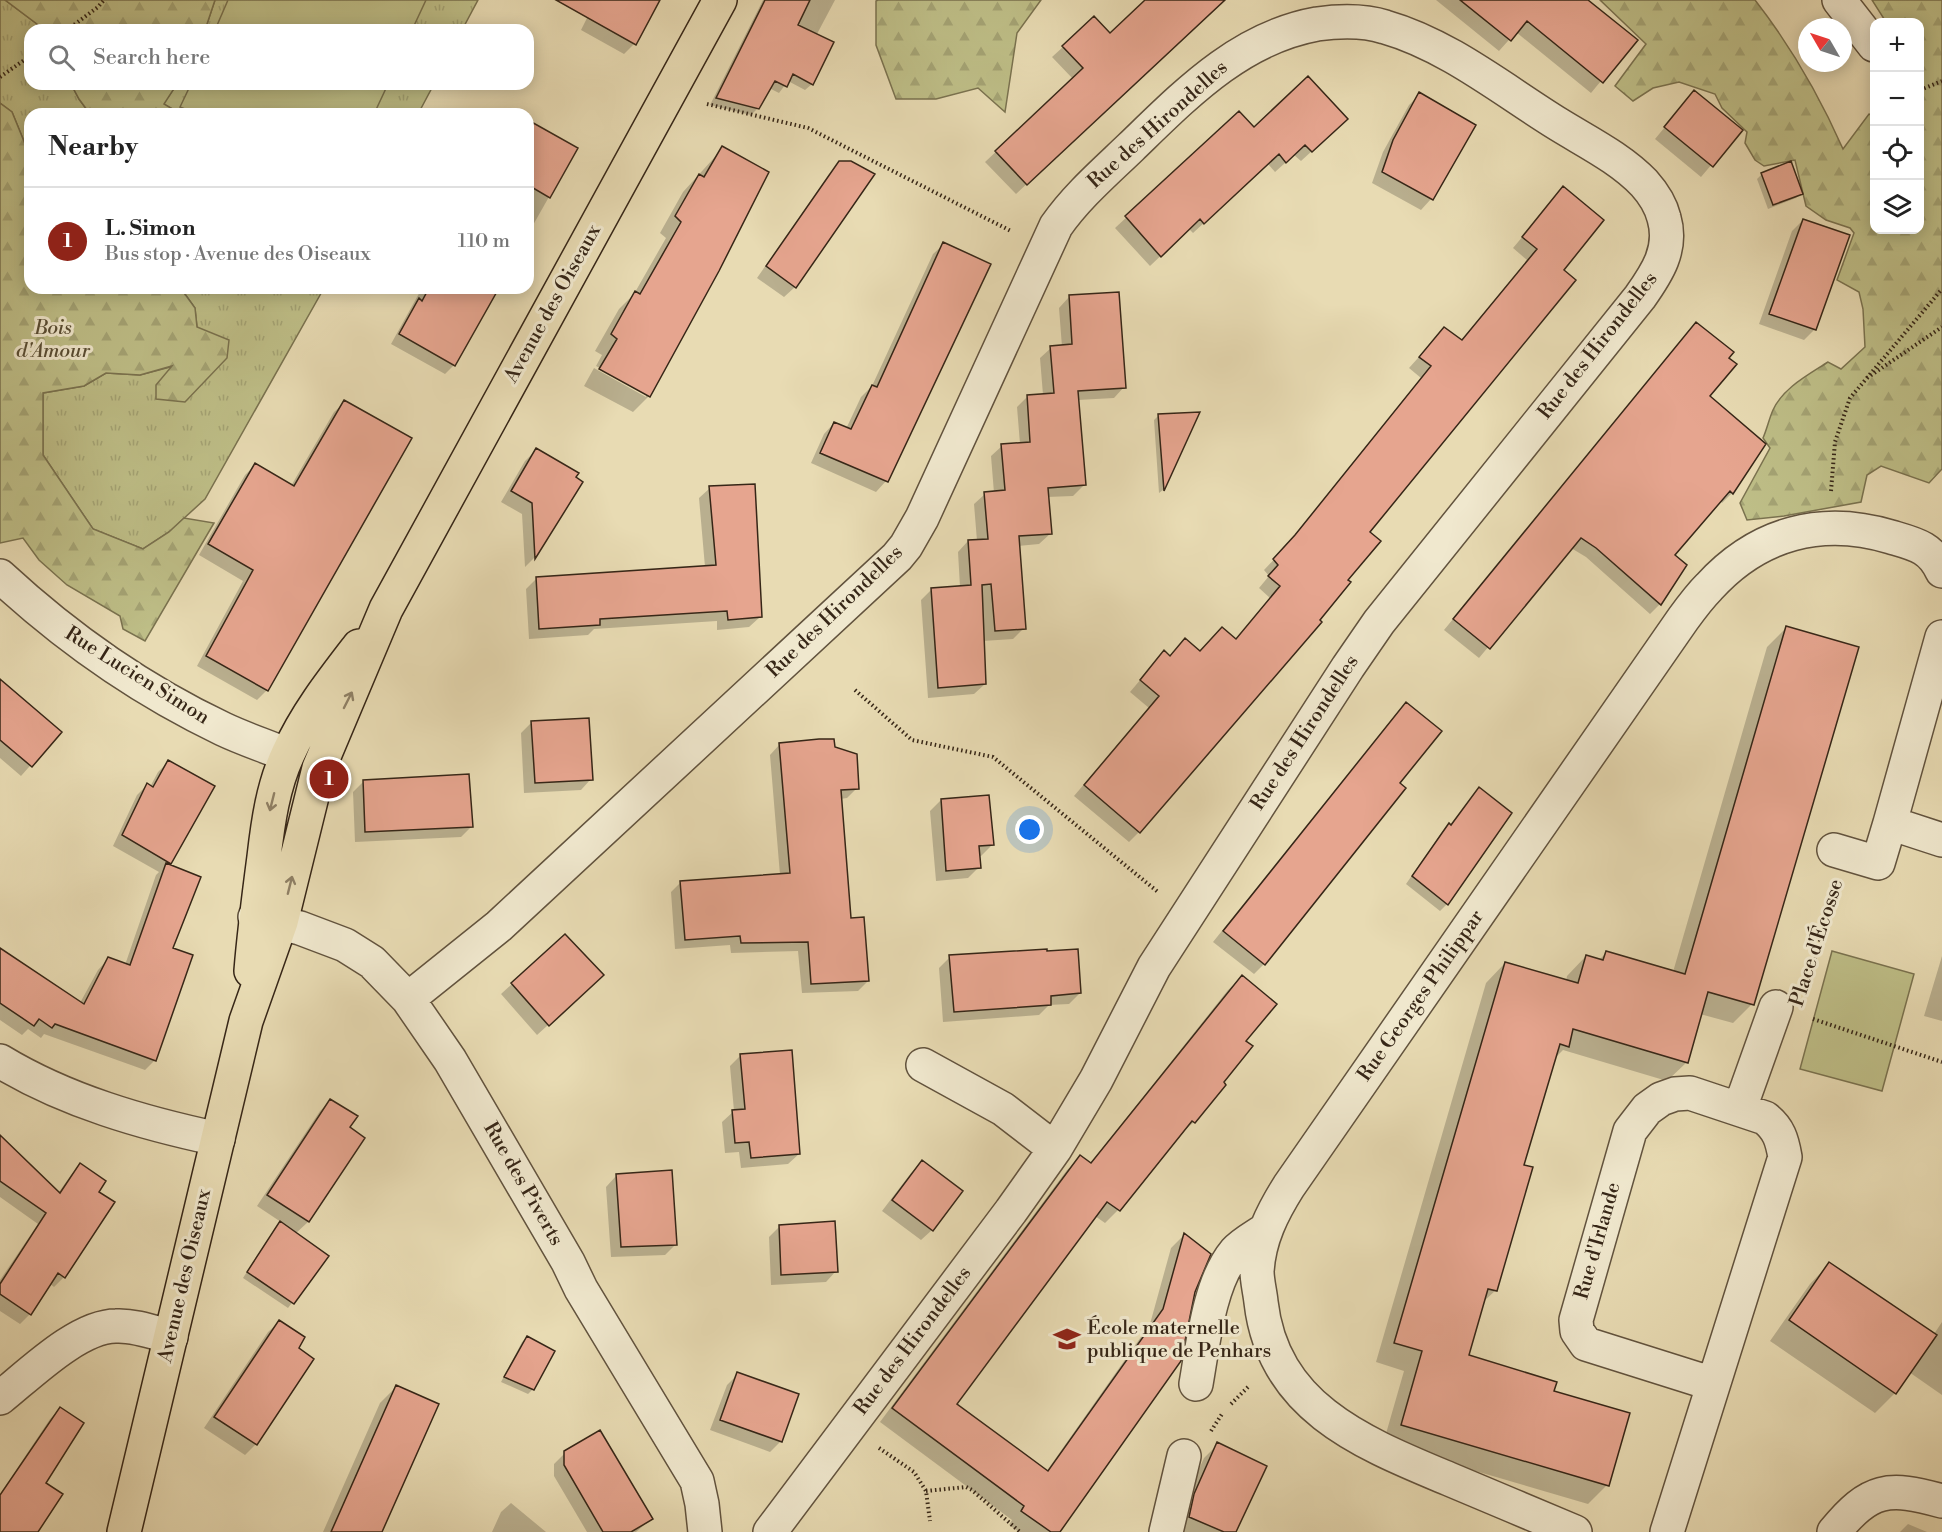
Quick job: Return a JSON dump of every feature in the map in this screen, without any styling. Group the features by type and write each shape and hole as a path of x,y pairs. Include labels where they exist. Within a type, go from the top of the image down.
{"main road":[{"name":"Avenue des Oiseaux","path":"124,1532 268,920 319,768 386,609 720,0"},
{"name":"Avenue des Oiseaux","path":"268,920 267,826 272,801 287,755 320,696 386,609"}],"street":[{"path":"1839,0 1870,39"},
{"name":"Rue des Hirondelles","path":"408,999 499,926 906,546 922,518 1056,226 1083,193 1191,90 1239,54 1258,43 1317,24 1366,22 1386,27 1436,49 1475,70 1626,167 1645,184 1656,199 1664,217 1667,232 1666,250 1658,272 1379,622 1155,967 1096,1080 1055,1149 770,1532"},
{"name":"Rue Georges Philippar","path":"1575,1532 1386,1452 1352,1435 1305,1397 1278,1360 1265,1327 1257,1271 1265,1230 1271,1215 1289,1186 1683,619 1709,586 1754,550 1774,539 1815,528 1860,529 1923,548 1938,562 1942,571"},
{"name":"Rue Lucien Simon","path":"0,576 63,631 97,656 191,713 287,755"},
{"name":"Place d'Écosse","path":"1840,852 1878,863 1942,637"},
{"path":"1890,824 1942,840"},
{"name":"Rue des Piverts","path":"268,920 327,937 362,954 383,972 408,999 450,1060 568,1262 581,1289 697,1481 705,1532"},
{"path":"1740,1108 1787,1011"},
{"path":"0,1061 47,1087 80,1099 170,1129 218,1139"},
{"path":"923,1065 1003,1109 1055,1149"},
{"name":"Rue d'Irlande","path":"1667,1532 1785,1157 1781,1138 1774,1126 1764,1118 1690,1093 1675,1094 1661,1099 1647,1109 1630,1131 1576,1320 1577,1331 1586,1344 1713,1384"},
{"path":"1196,1384 1208,1315 1225,1270 1235,1253 1248,1240 1265,1230"},
{"path":"0,1398 62,1347 95,1331 114,1326 125,1326 171,1337"},
{"path":"1166,1532 1184,1456"},
{"path":"1834,1532 1861,1503 1882,1492 1892,1491 1942,1501"}],"path":[{"path":"75,24 104,0"},
{"path":"0,77 24,60"},
{"path":"1924,88 1942,81"},
{"path":"698,101 808,128 999,225"},
{"path":"1829,528 1835,442 1850,398 1942,289"},
{"path":"1862,382 1942,327"},
{"path":"855,690 912,740 993,757 1187,915"},
{"name":"Place d'Écosse","path":"1787,1011 1840,852"},
{"path":"1787,1011 1942,1062"},
{"path":"1229,1406 1278,1360"},
{"path":"1210,1434 1224,1412"},
{"path":"875,1445 914,1472 926,1491 930,1521"},
{"path":"926,1491 966,1487 1020,1532"}],"green space":[{"path":"0,0 5,0 37,24 24,24 24,90 74,90 86,108 24,108 24,141 12,112 0,103"},
{"path":"5,0 215,0 207,24 37,24"},
{"path":"215,0 478,0 465,24 207,24"},
{"path":"228,0 426,0 415,24 218,24"},
{"path":"1041,0 1017,33 1005,112 978,88 936,99 896,99 876,45 876,1"},
{"path":"1600,0 1755,0 1798,63 1798,72 1804,72 1843,149 1870,114 1870,234 1924,234 1924,18 1883,18 1872,0 1942,0 1942,469 1929,483 1881,466 1867,475 1861,502 1784,516 1747,520 1740,503 1770,448 1763,438 1777,402 1797,383 1828,362 1841,369 1865,347 1863,309 1859,292 1837,280 1854,233 1850,228 1826,220 1806,206 1795,160 1764,166 1755,160 1745,143 1747,132 1722,108 1715,94 1679,82 1653,88 1633,101 1615,86 1646,44"},
{"path":"74,90 173,90 164,104 171,108 86,108"},
{"path":"173,90 431,90 421,108 170,108 163,104"},
{"path":"188,90 385,90 377,108 180,107"},
{"name":"Bois d'Amour","path":"0,103 12,112 24,141 24,294 185,294 195,308 197,327 229,340 227,358 185,402 156,399 156,385 172,366 140,375 106,373 84,386 43,393 43,455 93,529 143,549 169,532 184,518 214,523 145,641 123,629 120,616 67,585 39,560 23,538 0,543"},
{"path":"185,294 321,294 205,499 169,532 143,549 93,529 43,455 43,393 84,386 106,373 140,375 174,366 156,399 197,327 195,308"},
{"path":"1832,951 1914,974 1882,1091 1800,1069"}],"building":[{"path":"556,0 660,0 636,45"},
{"path":"765,0 810,0 798,25 834,42 813,85 793,74 787,87 775,81 759,109 716,98"},
{"path":"1145,0 1225,0 1027,185 995,151 1083,68 1062,46 1094,16 1110,33"},
{"path":"1460,0 1588,0 1638,40 1603,83 1527,21 1511,41"},
{"path":"1308,76 1348,119 1312,152 1305,145 1286,163 1279,154 1204,224 1200,219 1161,257 1125,216 1239,111 1254,127"},
{"path":"1694,90 1743,130 1713,167 1664,127"},
{"path":"1419,92 1476,125 1433,200 1382,172 1393,140"},
{"path":"534,123 578,148 550,198 534,189"},
{"path":"722,146 769,172 719,271 650,397 599,369 617,339 611,334 635,291 640,294 681,222 675,216 699,174 704,177"},
{"path":"839,161 851,161 875,174 796,288 766,266"},
{"path":"1791,161 1803,194 1773,205 1761,173"},
{"path":"1563,186 1604,220 1564,270 1576,280 1370,532 1381,541 1348,580 1351,582 1320,620 1322,622 1140,833 1084,785 1159,696 1140,680 1164,650 1170,656 1185,638 1200,651 1222,627 1236,639 1280,586 1268,576 1278,565 1273,559 1295,535 1431,366 1419,357 1444,327 1462,340 1537,249 1522,237"},
{"path":"1803,219 1850,235 1816,330 1769,314"},
{"path":"943,242 991,264 888,482 820,453 834,422 851,429 872,385 877,387"},
{"path":"1119,292 1126,388 1078,391 1086,485 1048,488 1052,534 1019,536 1026,629 995,631 991,584 982,585 986,684 938,688 931,588 971,585 968,540 988,539 984,492 1005,490 1001,444 1030,442 1027,395 1054,393 1050,346 1072,344 1069,295"},
{"path":"426,294 496,294 455,366 399,334 419,298 422,301"},
{"path":"1696,322 1734,352 1729,358 1737,364 1710,396 1766,444 1733,494 1730,491 1675,555 1687,565 1661,605 1596,548 1581,538 1490,649 1453,619"},
{"path":"344,400 412,438 268,691 206,656 253,570 208,544 255,463 294,486"},
{"path":"1200,412 1164,491 1158,414"},
{"path":"536,448 579,473 576,477 583,482 535,559 532,503 511,491"},
{"path":"755,484 762,617 728,620 727,611 600,619 600,625 539,629 536,577 716,565 709,486"},
{"path":"1786,626 1859,647 1754,1005 1708,992 1688,1063 1573,1029 1569,1047 1560,1044 1524,1165 1533,1167 1497,1291 1488,1289 1469,1355 1557,1382 1554,1391 1630,1413 1609,1486 1401,1425 1422,1351 1394,1343 1505,962 1578,983 1586,955 1603,960 1606,951 1685,974"},
{"path":"0,679 62,732 32,767 0,740"},
{"path":"1406,702 1442,731 1400,783 1406,788 1265,965 1223,931"},
{"path":"589,718 593,780 535,783 531,721"},
{"path":"834,739 835,747 857,754 859,789 841,790 851,918 864,917 869,981 811,984 808,942 741,943 740,936 685,940 680,881 790,873 779,743"},
{"path":"168,760 215,786 171,864 122,835 147,783 153,787"},
{"path":"469,774 473,827 365,832 363,780"},
{"path":"1479,787 1512,813 1448,905 1412,876 1449,823 1451,825"},
{"path":"989,795 994,845 979,846 981,868 946,871 941,799"},
{"path":"166,863 201,877 173,948 193,955 156,1061 55,1024 52,1028 39,1019 34,1026 0,1003 0,948 84,1004 108,957 130,965"},
{"path":"565,934 604,975 549,1026 511,983"},
{"path":"1047,949 1047,951 1078,949 1081,993 1051,996 1051,1005 954,1012 949,955"},
{"path":"1242,975 1277,1004 1246,1041 1253,1046 1224,1082 1226,1085 1195,1123 1192,1121 1120,1211 1107,1202 957,1404 1048,1471 1163,1309 1184,1233 1211,1254 1195,1292 1181,1361 1060,1532 1051,1532 1021,1511 1024,1506 892,1408 1080,1155 1091,1163"},
{"path":"792,1050 800,1154 751,1158 749,1142 735,1143 732,1110 745,1109 740,1054"},
{"path":"330,1099 358,1116 350,1127 365,1138 309,1222 267,1195"},
{"path":"0,1135 60,1193 80,1163 106,1181 99,1192 115,1202 65,1278 58,1273 31,1315 0,1294 0,1284 46,1213 0,1181"},
{"path":"922,1160 963,1191 933,1231 892,1200"},
{"path":"672,1170 677,1245 621,1247 616,1174"},
{"path":"280,1221 329,1256 294,1304 247,1272"},
{"path":"835,1221 838,1272 781,1275 779,1225"},
{"path":"1829,1262 1937,1335 1896,1394 1789,1320"},
{"path":"279,1320 305,1337 299,1348 314,1359 257,1445 214,1417"},
{"path":"527,1336 555,1351 534,1390 504,1377"},
{"path":"737,1372 799,1394 782,1442 720,1420"},
{"path":"396,1385 439,1404 382,1532 331,1532"},
{"path":"60,1407 84,1423 46,1483 63,1494 38,1532 0,1532 0,1495"},
{"path":"600,1430 653,1519 631,1532 603,1532 564,1465 564,1451"},
{"path":"1217,1442 1267,1466 1236,1532 1224,1532 1189,1517 1194,1494"}],"place":[{"name":"L. Simon","path":"329,779"},
{"name":"École maternelle publique de Penhars","path":"1067,1339"}]}
